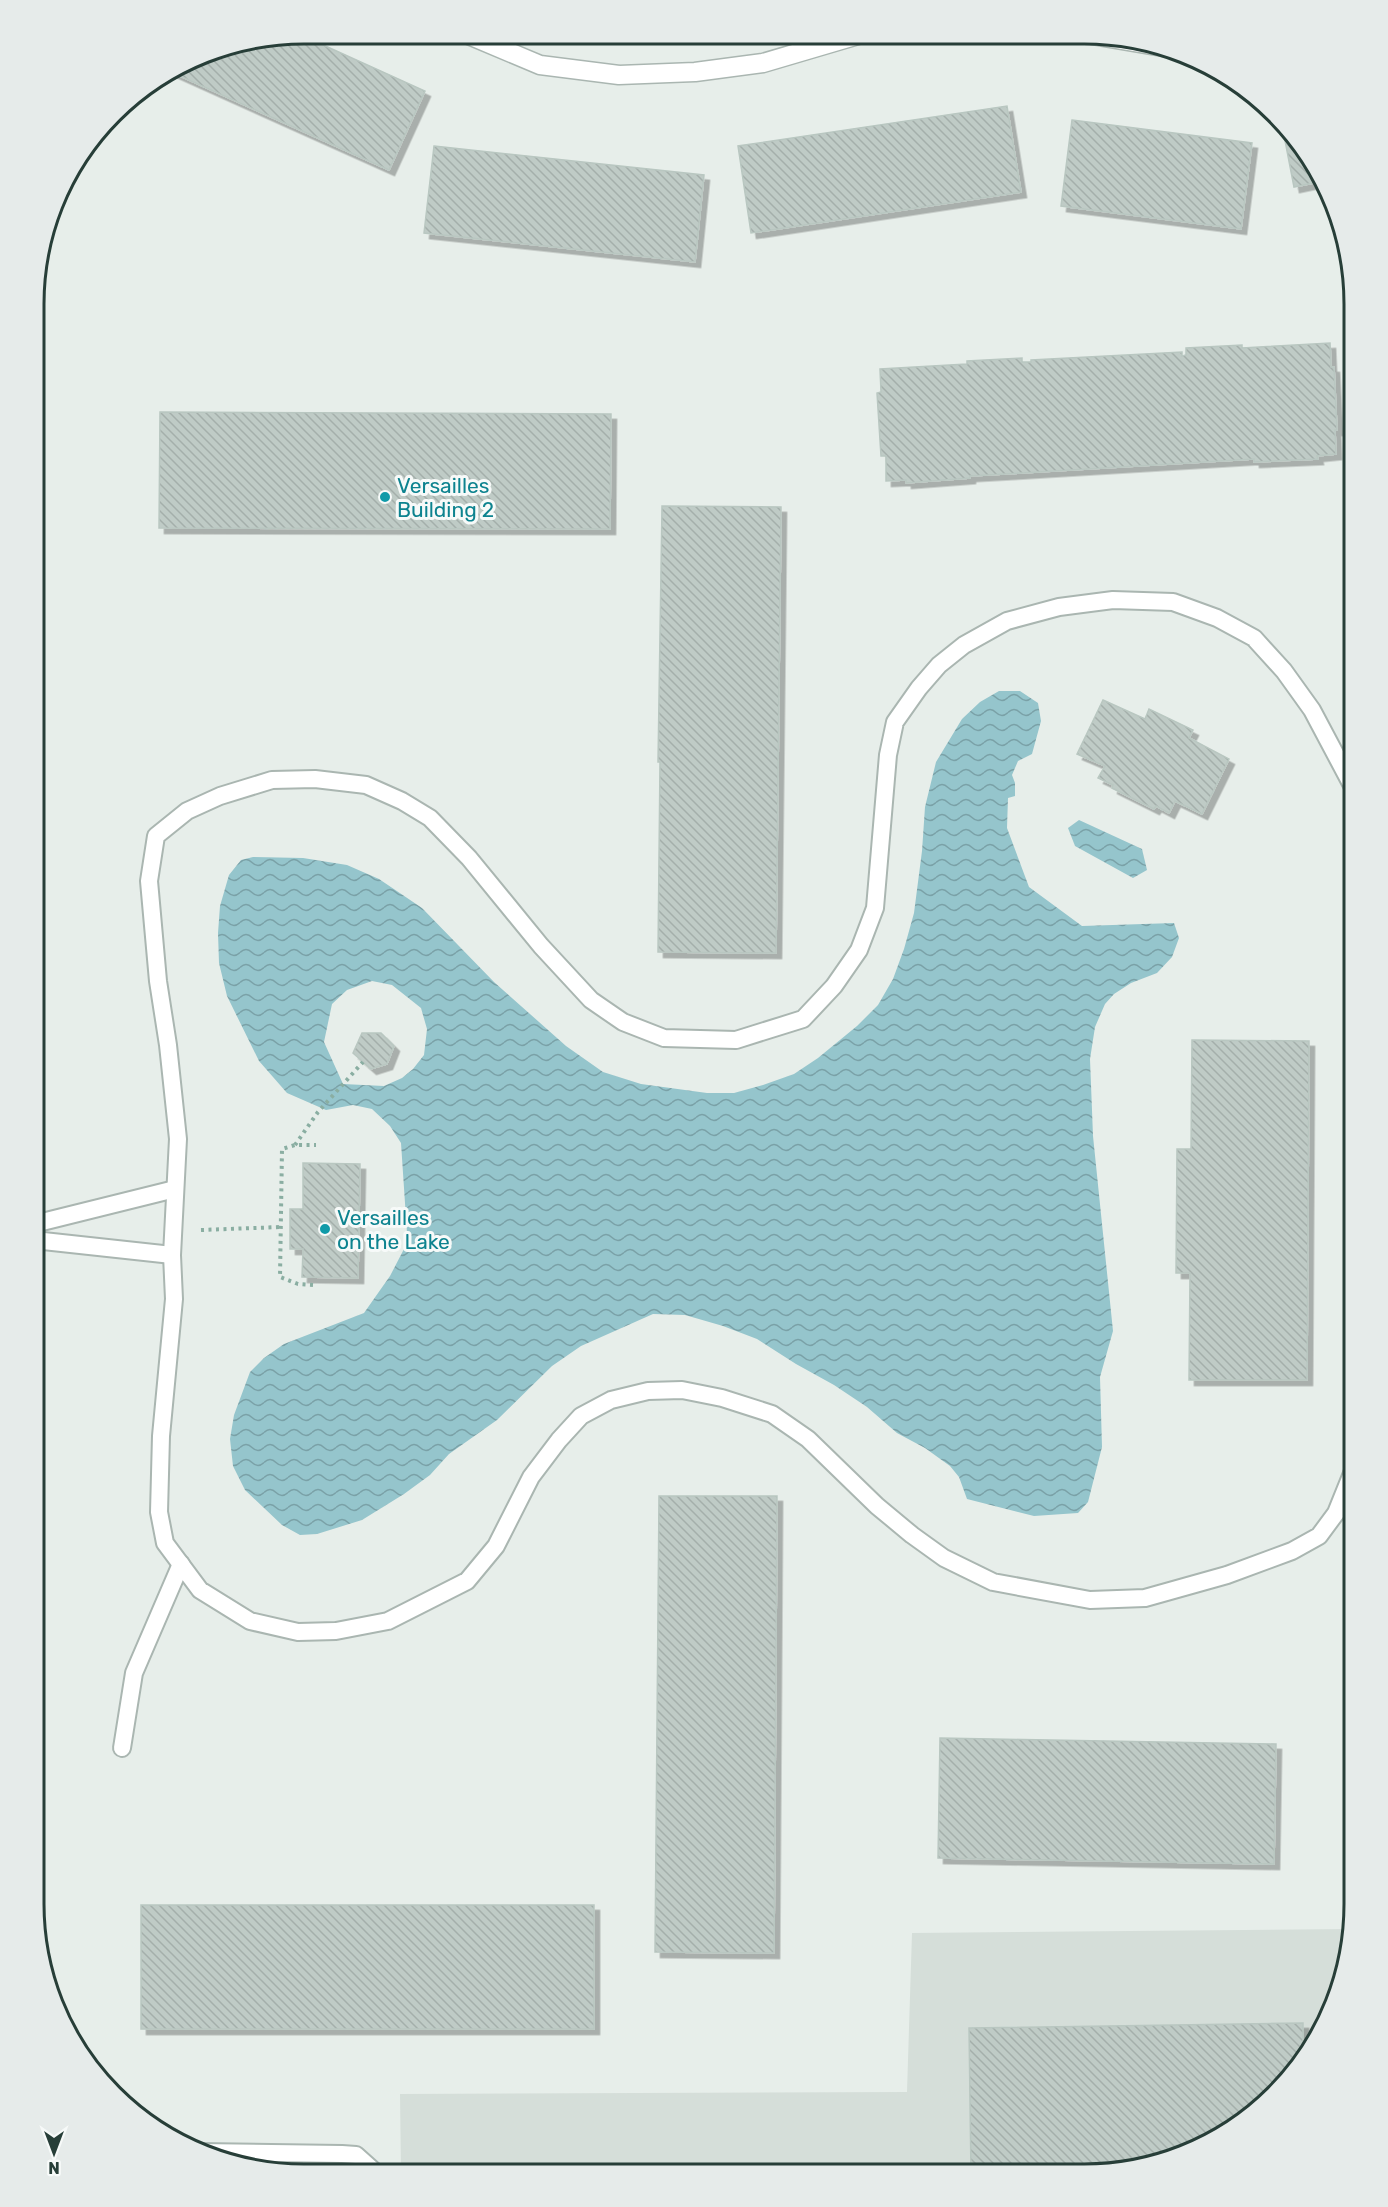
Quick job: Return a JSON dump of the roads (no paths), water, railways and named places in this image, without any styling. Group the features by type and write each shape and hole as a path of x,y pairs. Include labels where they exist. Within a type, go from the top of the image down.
{"street":[{"path":"490,44 540,65 619,75 694,72 763,63 827,44"}],"lane":[{"path":"1344,770 1312,710 1284,671 1254,638 1217,618 1173,602 1113,600 1059,607 1007,621 964,645 939,665 895,722 888,755 874,908 859,950 834,986 803,1019 736,1040 664,1038 623,1022 591,1000 541,946 469,858 430,819 402,801 366,785 315,779 272,780 220,796 187,811 156,836 149,881 158,981 168,1045 178,1139 172,1255 174,1299 161,1436 159,1512 165,1543 200,1590 250,1621 298,1632 336,1631 388,1621 467,1581 496,1545 531,1476 581,1416 611,1400 648,1391 682,1390 722,1398 772,1414 808,1439 877,1506 944,1558 993,1582 1090,1600 1144,1599 1227,1575 1292,1551 1319,1536 1336,1514 1344,1493"},
{"path":"44,1222 175,1189"},
{"path":"44,1241 172,1255"},
{"path":"122,1748 134,1673 181,1564"},
{"path":"228,2152 342,2154 356,2156 365,2164"}],"water":[{"path":"999,691 1020,691 1038,703 1041,721 1032,754 1018,761 1012,775 1015,783 1015,796 1008,798 1007,828 1029,887 1082,926 1174,923 1179,938 1172,957 1157,973 1131,983 1114,994 1105,1004 1095,1027 1090,1059 1093,1136 1113,1331 1100,1377 1102,1447 1088,1502 1078,1513 1034,1516 967,1499 959,1477 950,1466 925,1448 897,1433 867,1407 834,1385 757,1339 685,1315 653,1314 581,1346 552,1366 497,1420 449,1454 430,1475 362,1520 317,1534 300,1535 282,1525 245,1490 233,1466 230,1439 234,1415 250,1372 264,1358 284,1344 364,1313 390,1276 404,1249 407,1233 401,1143 390,1126 372,1109 353,1105 326,1110 287,1093 259,1061 227,996 219,963 220,906 229,875 241,860 253,857 303,858 347,865 379,879 422,908 494,982 566,1046 603,1072 641,1084 707,1093 734,1093 794,1074 818,1058 857,1026 878,1005 893,979 914,913 925,807 936,762 962,719 980,702","holes":["372,981 392,985 421,1008 427,1029 424,1055 402,1078 384,1086 343,1084 324,1042 332,1004 347,990"]},
{"path":"1079,820 1142,849 1147,870 1133,878 1075,846 1068,828"}],"place":[{"name":"Versailles Building 2","path":"385,497"},
{"name":"Versailles on the Lake","path":"325,1229"}]}
